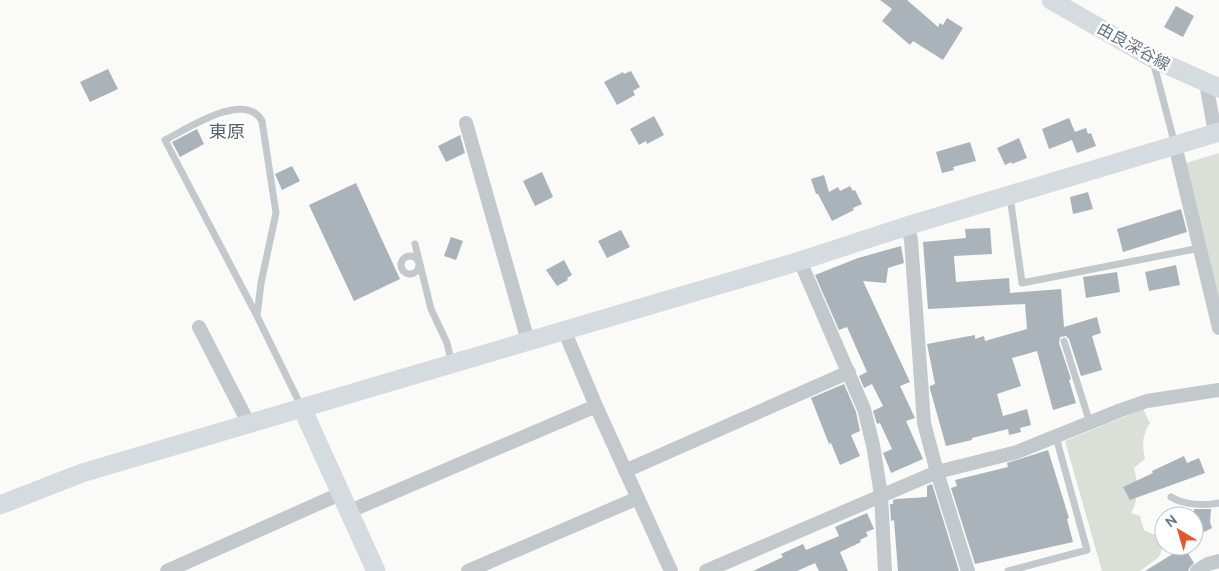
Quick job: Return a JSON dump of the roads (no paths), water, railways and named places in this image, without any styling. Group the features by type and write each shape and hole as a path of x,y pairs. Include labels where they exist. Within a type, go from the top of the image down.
{"street":[{"name":"由良深谷線","path":"1052,0 1152,58 1213,86"},
{"path":"0,505 82,474 800,261 908,226 1217,132 1213,86"},
{"path":"466,123 528,341"},
{"path":"1175,145 1216,308 1219,328"},
{"path":"908,226 924,423 937,472 968,571"},
{"path":"800,261 864,409 873,446 880,495 885,571"},
{"path":"199,327 249,424"},
{"path":"564,330 596,406 671,571"},
{"path":"625,471 849,372"},
{"path":"706,571 937,472 1017,452 1147,401 1219,390"},
{"path":"350,511 596,406"},
{"path":"302,408 376,571"},
{"path":"167,571 342,493"},
{"path":"468,571 638,498"},
{"path":"1197,571 1208,564 1219,561"}],"lane":[{"path":"1152,58 1175,145"},
{"path":"257,316 261,283 276,213 262,121 253,110 227,110 165,140 257,316 302,408"},
{"path":"1010,195 1022,283 1200,248"},
{"path":"419,262 419,268 415,273 407,274 401,268 403,259 414,250 419,262 431,309 447,343 452,364"},
{"path":"415,273 424,282"},
{"path":"1064,341 1090,423"},
{"path":"1008,571 1087,550 1056,437"},
{"path":"1171,497 1190,503 1219,503"}],"district":[{"name":"東原","path":"227,131"}]}
